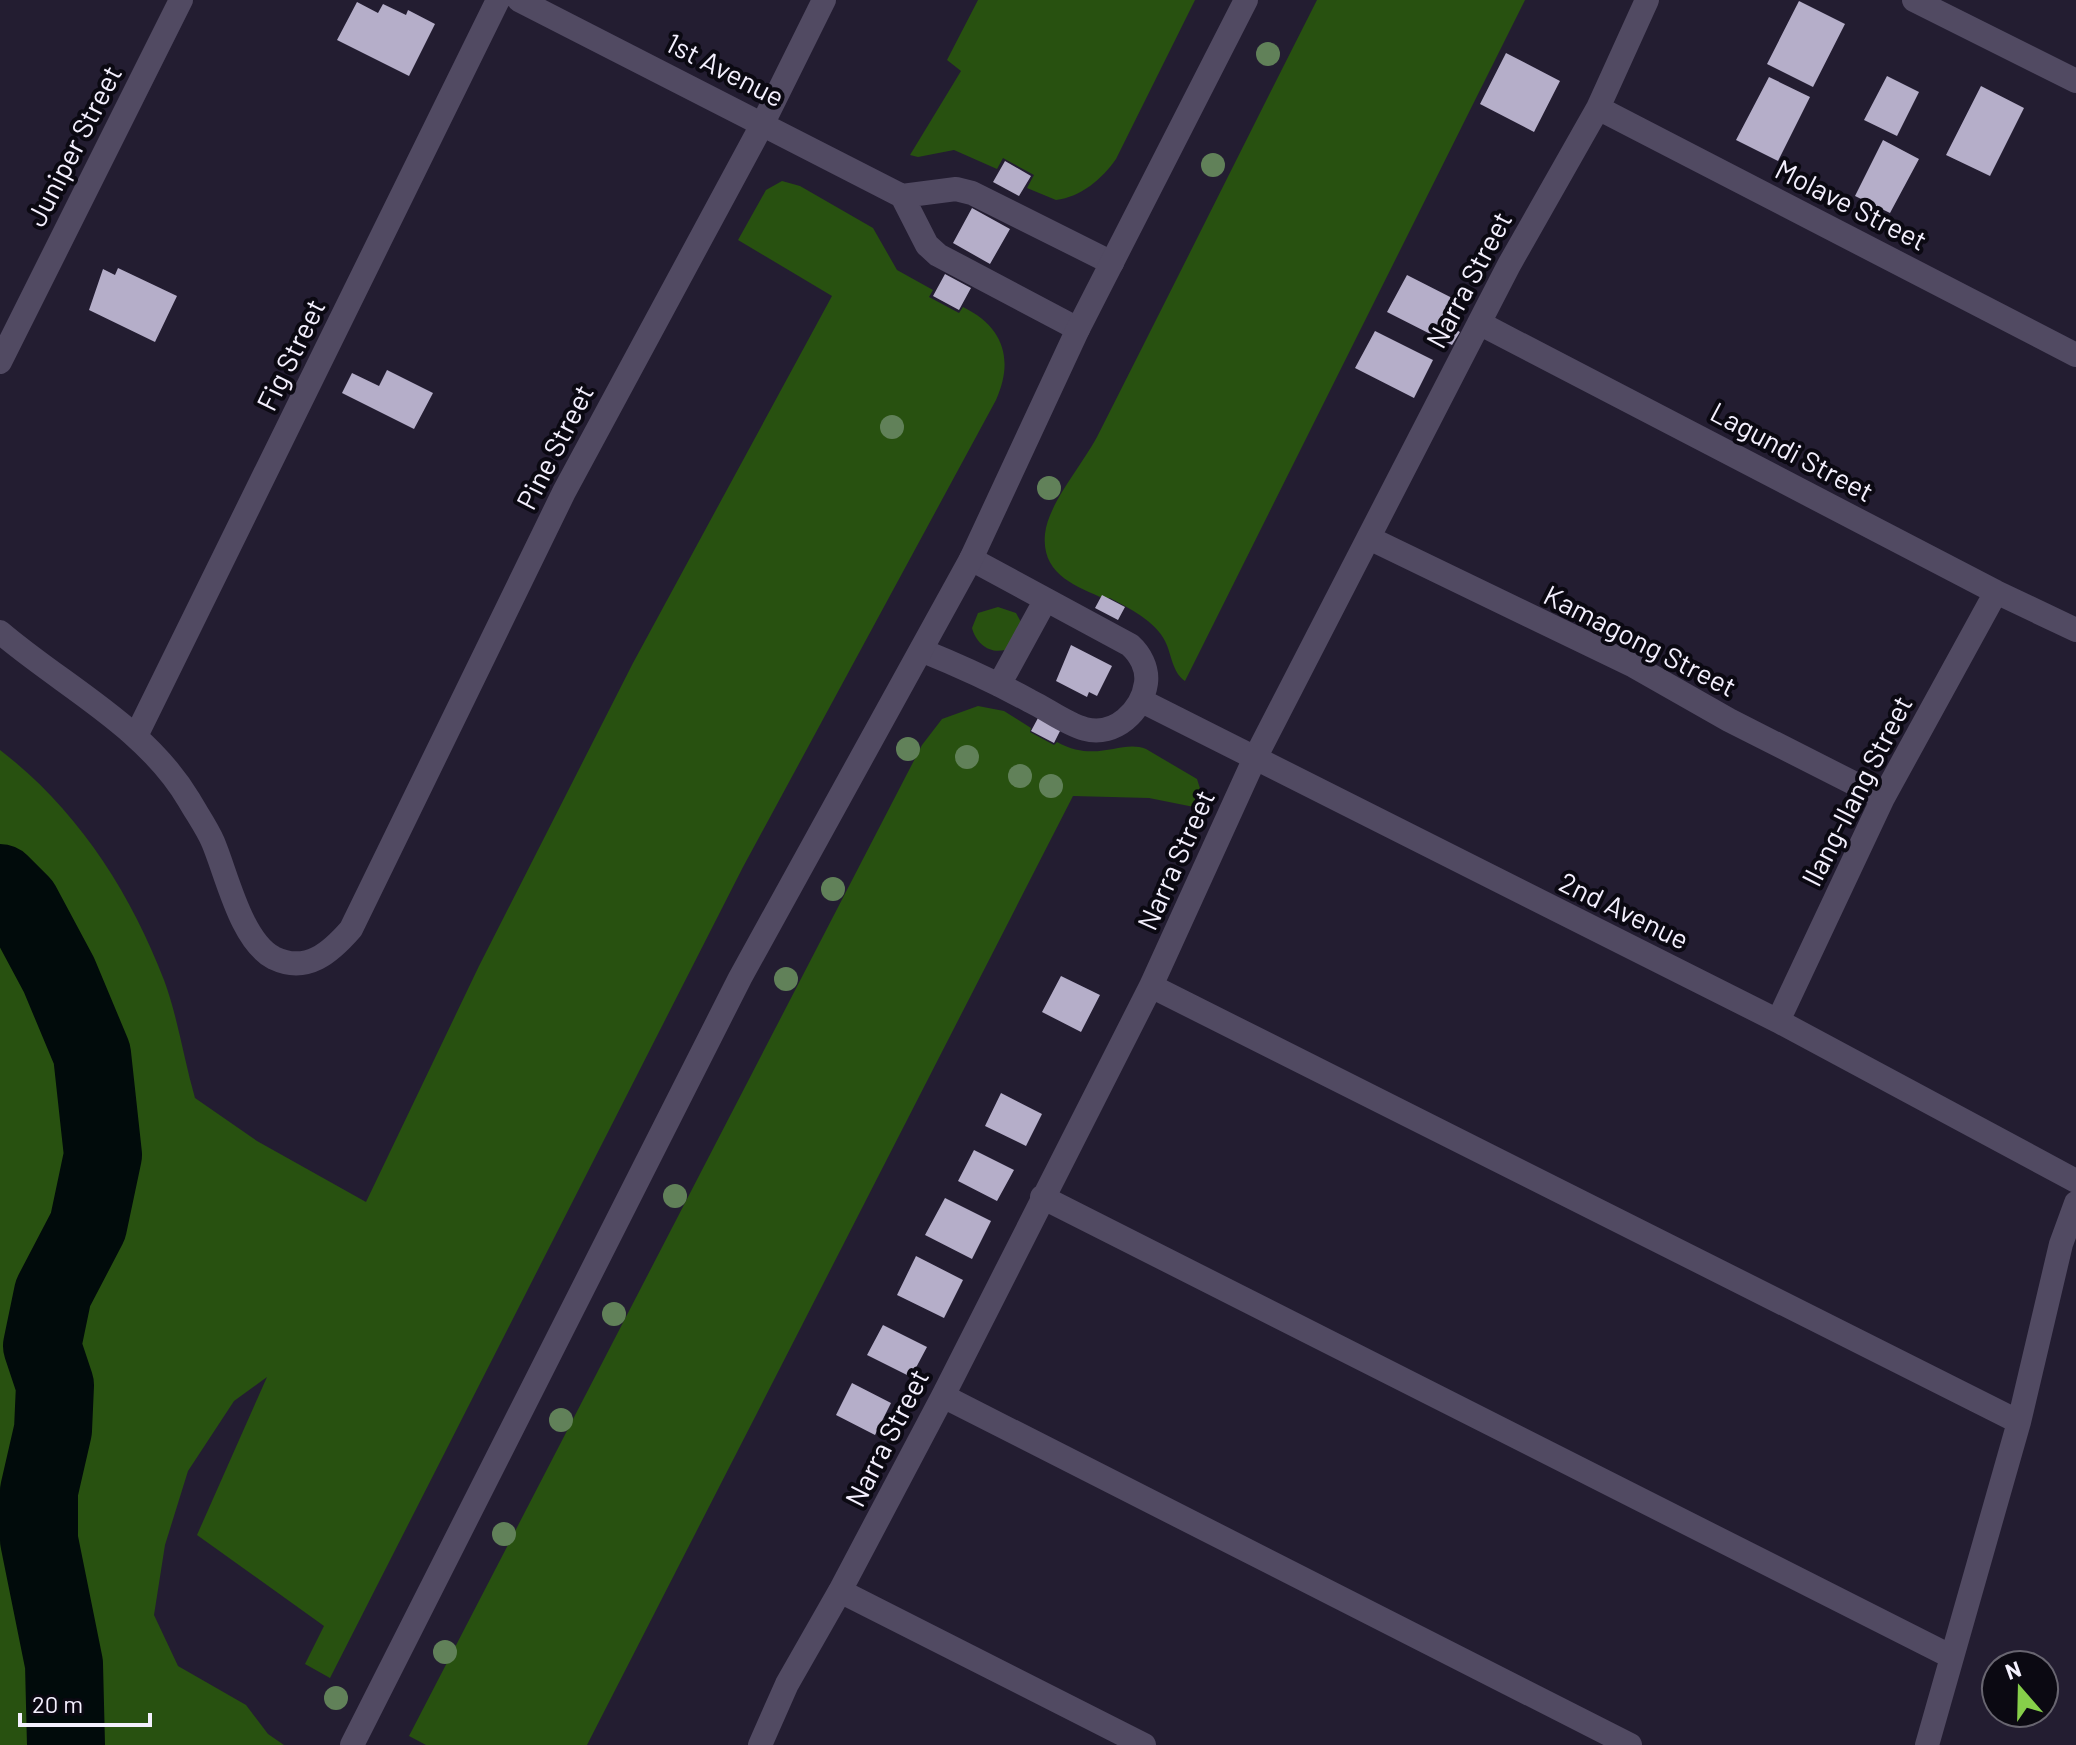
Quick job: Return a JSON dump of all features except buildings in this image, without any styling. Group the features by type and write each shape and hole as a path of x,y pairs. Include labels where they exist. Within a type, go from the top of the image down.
{"street":[{"name":"Juniper Street","path":"0,362 181,0"},
{"name":"Fig Street","path":"136,736 498,0"},
{"name":"1st Avenue","path":"519,0 902,196"},
{"name":"Pine Street","path":"0,632 136,736 160,759 186,795 212,840 254,941 265,953 277,960 299,964 320,959 351,929 564,492 763,123 824,0"},
{"path":"352,1745 740,978 971,559 1078,329 1246,0"},
{"name":"Narra Street","path":"760,1745 787,1684 943,1396 1151,986 1254,760 1509,265 1598,108 1647,0"},
{"path":"1914,0 2076,81"},
{"name":"Molave Street","path":"1598,108 2076,355"},
{"path":"1078,329 938,255 927,245 902,196 956,189 972,193 1112,263"},
{"name":"Lagundi Street","path":"1481,324 1996,592 2076,630"},
{"name":"Kamagong Street","path":"1369,538 1634,666 1729,720 1883,798"},
{"path":"923,651 999,685 1084,729 1110,729 1122,722 1142,701 1147,676 1137,651 971,559"},
{"name":"Ilang-Ilang Street","path":"1778,1021 1883,798 1996,592"},
{"path":"999,685 1045,601"},
{"name":"2nd Avenue","path":"1142,701 1778,1021 2076,1181"},
{"path":"1151,986 2019,1422"},
{"path":"1042,1197 1950,1656"},
{"path":"1927,1745 2019,1422 2061,1244 2076,1203"},
{"path":"943,1396 1630,1745"},
{"path":"840,1591 1144,1745"}],"green space":[{"path":"978,0 1195,0 1116,159 1082,191 1056,200 1027,188 1034,175 1003,158 997,169 954,150 918,157 910,155 961,71 947,60"},
{"path":"1317,0 1525,0 1185,681 1175,668 1161,634 1148,621 1110,598 1105,599 1082,589 1054,569 1045,548 1045,534 1053,509 1099,433"},
{"path":"782,181 800,186 873,228 897,270 933,290 929,297 959,313 963,307 988,324 1002,346 1004,358 1004,371 996,400 743,867 330,1678 305,1664 324,1626 197,1535 267,1377 234,1401 188,1471 165,1545 154,1615 178,1666 246,1705 268,1734 284,1745 0,1745 0,750 53,798 76,825 98,853 135,915 164,980 195,1098 257,1141 366,1202 479,966 633,663 832,296 738,240 766,190"},
{"path":"998,607 1016,613 1022,624 1005,650 999,651 984,646 972,628 978,613"},
{"path":"978,706 1004,711 1031,728 1030,732 1054,745 1057,742 1084,751 1127,747 1146,749 1197,779 1203,798 1199,808 1149,798 1073,796 587,1745 426,1745 409,1736 922,745 942,719"}],"waterway":[{"path":"0,883 21,904 59,975 92,1054 103,1155 88,1226 53,1293 42,1346 55,1385 53,1430 39,1491 39,1540 64,1664 66,1745"}]}
